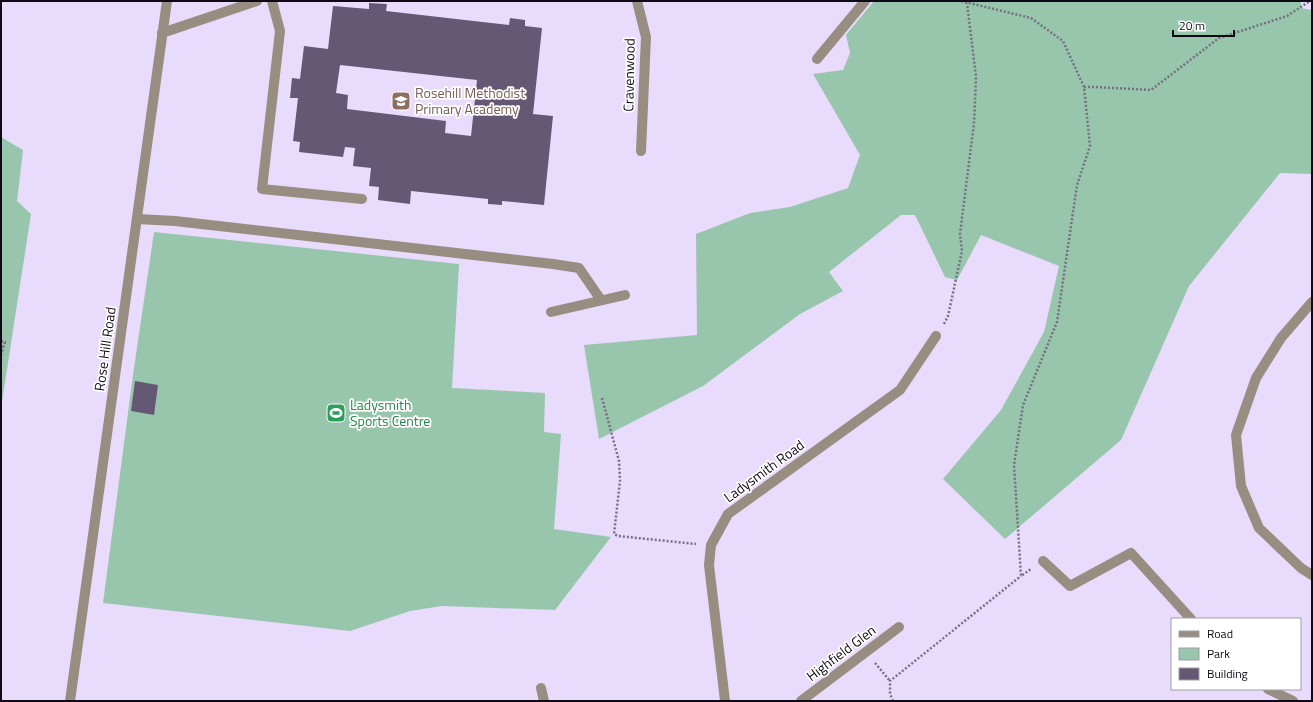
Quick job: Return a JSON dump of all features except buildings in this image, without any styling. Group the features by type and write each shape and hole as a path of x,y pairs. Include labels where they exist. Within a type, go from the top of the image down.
{"street":[{"name":"Rose Hill Road","path":"70,701 167,1"},
{"path":"162,33 257,1"},
{"path":"272,1 280,31 262,189 362,199"},
{"name":"Cravenwood","path":"637,1 646,37 641,151"},
{"path":"817,59 865,1"},
{"path":"137,219 175,221 579,268 601,300"},
{"path":"551,312 625,295"},
{"path":"1312,302 1281,338 1256,378 1236,436 1241,486 1259,528 1300,568 1312,575"},
{"name":"Ladysmith Road","path":"725,701 709,565 711,545 728,514 900,390 936,336"},
{"path":"1043,561 1070,586 1131,553 1190,618"},
{"name":"Highfield Glen","path":"801,701 899,627"},
{"path":"541,688 544,701"},
{"path":"1270,690 1293,701"}],"path":[{"path":"961,1 1031,18 1037,22 1063,41 1084,88 1090,146 1076,185 1057,322 1024,405 1014,465 1021,576"},
{"path":"1084,88 1095,87 1151,90 1219,38 1287,16 1310,1"},
{"path":"936,336 948,316 962,251 960,234 974,123 976,77 967,3"},
{"path":"1,341 5,342 1,356"},
{"path":"602,398 619,461 620,481 614,534 618,536 711,545"},
{"path":"890,681 1021,576 1043,561"},
{"path":"865,653 890,681 890,694 893,701"}],"green space":[{"path":"874,1 1301,1 1301,8 1312,10 1312,174 1280,173 1189,286 1121,440 1005,539 943,479 1001,410 1044,332 1059,266 981,235 957,280 945,277 915,215 901,215 829,272 843,291 800,314 703,386 599,439 584,345 697,335 696,234 750,213 790,207 848,188 860,155 813,74 843,70 850,53 846,35"},
{"path":"1,137 23,150 17,201 31,214 1,408"},
{"name":"Ladysmith Sports Centre","path":"154,232 459,264 452,388 545,393 544,432 561,434 554,529 611,537 555,610 442,606 410,611 350,631 103,603 133,375"}],"place":[{"name":"Rosehill Methodist Primary Academy","path":"401,101"},
{"name":"Ladysmith Sports Centre","path":"336,413"}]}
